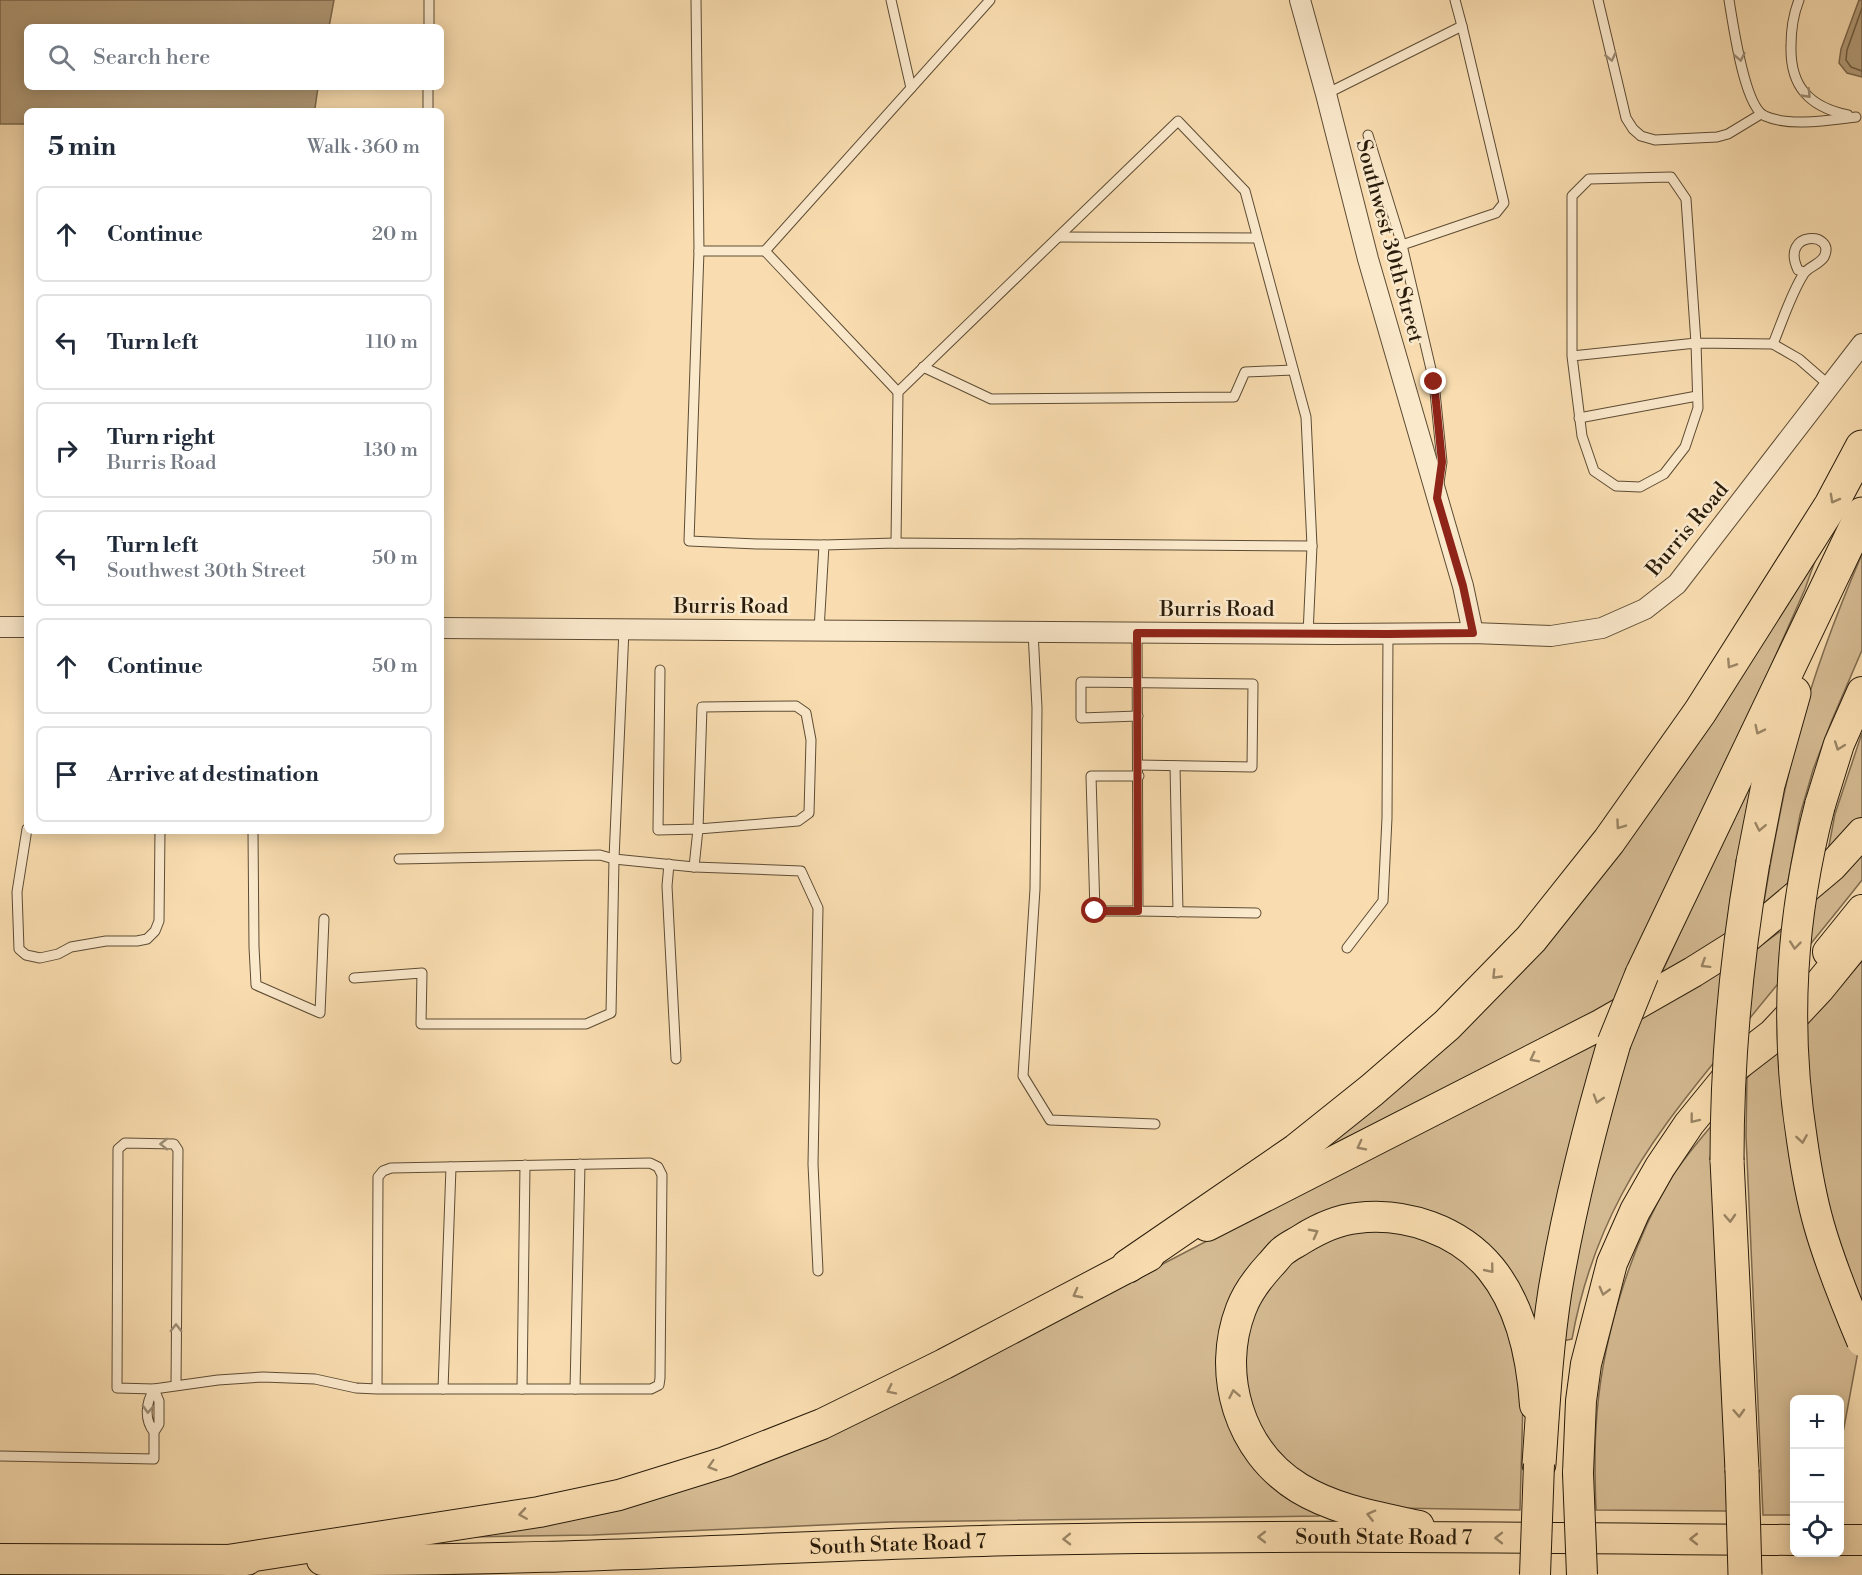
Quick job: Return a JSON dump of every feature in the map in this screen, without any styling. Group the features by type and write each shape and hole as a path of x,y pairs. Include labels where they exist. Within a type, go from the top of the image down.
{"highway":[{"path":"1128,1266 1297,1150 1372,1090 1447,1025 1531,939 1609,841 1700,712 1825,515 1862,447"},
{"path":"1539,1464 1545,1378 1555,1293 1570,1209 1587,1135 1614,1043 1642,974 1862,514"},
{"path":"1744,1575 1742,1470 1727,1160 1733,1003 1743,920 1768,785 1797,685 1839,564"},
{"path":"1739,1062 1774,1035 1818,988 1862,934"}],"main road":[{"path":"1862,692 1839,744 1809,849 1799,909 1792,974 1791,1035 1796,1100 1819,1224 1839,1284 1862,1341"},
{"path":"228,1560 539,1512 619,1495 725,1462 822,1424 944,1364 1128,1266 1602,1024 1744,940 1832,866 1862,833"},
{"path":"1582,1575 1578,1473 1581,1401 1586,1364 1612,1263 1635,1210 1659,1167 1689,1125 1862,910"},
{"path":"1469,1538 1335,1506 1299,1488 1271,1467 1249,1436 1236,1404 1230,1374 1232,1338 1241,1307 1260,1277 1283,1251 1317,1230 1354,1218 1388,1216 1423,1224 1452,1237 1474,1252 1491,1270 1504,1290 1523,1333 1534,1387 1539,1464 1535,1575"},
{"name":"South State Road 7","path":"0,1559 542,1558 863,1545 1150,1537 1790,1540"},
{"path":"1844,1540 1862,1540"}],"street":[{"name":"Southwest 30th Street","path":"1300,0 1368,259 1463,586 1473,633"},
{"name":"Burris Road","path":"444,628 1473,633 1551,636 1602,628 1645,609 1677,584 1862,344"},
{"path":"0,627 24,627"}],"lane":[{"path":"429,0 429,24"},
{"path":"696,0 699,251 689,541 757,544 1312,546"},
{"path":"891,0 911,88"},
{"path":"699,251 765,250 990,0"},
{"path":"1402,245 1496,213 1504,203 1455,0"},
{"path":"1598,0 1626,118 1641,136 1655,140 1717,137 1728,134 1761,114"},
{"path":"1729,0 1749,97 1761,114 1766,117 1792,121 1859,117"},
{"path":"1799,0 1791,33 1792,68 1797,84 1816,104 1832,112 1859,117"},
{"path":"1326,94 1462,26"},
{"path":"428,90 428,108"},
{"path":"898,392 1178,121 1245,191 1306,417 1312,546 1308,634"},
{"path":"1368,135 1402,245 1434,382 1442,462 1437,498"},
{"path":"1671,177 1686,199 1698,408 1685,447 1664,474 1640,487 1616,486 1594,471 1582,436 1572,356 1572,196 1589,179 1671,177"},
{"path":"1059,237 1257,238"},
{"path":"765,250 898,392 896,543"},
{"path":"1773,344 1804,272"},
{"path":"1572,356 1696,343 1773,344 1799,359 1830,386"},
{"path":"923,367 991,399 1234,397 1245,372 1293,370"},
{"path":"1580,418 1697,396"},
{"path":"819,630 824,544"},
{"path":"354,978 422,973 421,1024 586,1024 611,1013 624,629"},
{"path":"1033,632 1037,708 1035,889 1023,1076 1050,1120 1155,1124"},
{"path":"1137,633 1138,911"},
{"path":"1347,948 1383,901 1387,818 1388,634"},
{"path":"660,670 658,830 698,829 798,821 809,813 812,740 806,713 796,706 702,706 698,829 694,867"},
{"path":"1138,716 1081,718 1081,682 1253,684 1252,766 1138,765"},
{"path":"1175,766 1178,912"},
{"path":"1139,777 1091,776 1095,911 1256,913"},
{"path":"26,834 17,892 19,949 26,955 40,958 58,954 71,946 147,939 155,931 159,921 160,834"},
{"path":"253,834 256,985 320,1013 324,919"},
{"path":"399,859 600,855 615,859 694,867 801,871 818,908 813,1164 818,1271"},
{"path":"669,864 667,886 676,1059"},
{"path":"176,1386 178,1150 174,1144 125,1143 118,1149 117,1388 154,1389 176,1386 218,1380 263,1377 315,1379 356,1388 377,1389 651,1389 659,1385 660,1378 662,1175 658,1167 650,1163 580,1164 391,1168 383,1171 378,1177 377,1389"},
{"path":"574,1389 580,1164"},
{"path":"522,1389 525,1165"},
{"path":"443,1389 451,1167"},
{"path":"0,1456 154,1459 154,1432 159,1424 159,1401 154,1389"}],"shaded area":[{"path":"1862,554 1862,650 1813,770 1800,815 1785,898 1762,914 1779,820 1800,726 1828,639"},
{"path":"1809,559 1815,561 1805,589 1624,999 1304,1159 1445,1040"},
{"path":"1862,733 1862,821 1826,861 1835,814"},
{"path":"1750,780 1752,782 1731,893 1725,944 1658,981"},
{"path":"1862,853 1862,880 1690,1092 1632,1176 1598,1246 1585,1283 1572,1339 1562,1341 1542,1337 1526,1309 1408,1211 1260,1259 1228,1396 1321,1512 1319,1516 891,1522 593,1535 465,1537 588,1508 1157,1267 1497,1090 1761,945 1781,931"},
{"path":"1862,961 1862,1330 1844,1427 1844,1395 1790,1395 1790,1515 1763,1515 1746,1136 1747,1078 1768,1053 1824,1003"},
{"path":"1713,1124 1727,1511 1596,1510 1595,1449 1599,1397 1603,1366 1619,1301 1629,1269 1654,1209 1679,1167"},
{"path":"1378,1224 1459,1251 1506,1315 1523,1400 1520,1510 1389,1508 1303,1480 1260,1435 1240,1361 1257,1299 1308,1244"}],"water":[{"path":"0,0 334,0 330,24 24,24 24,90 318,90 315,108 24,108 24,124 0,124"},
{"path":"1859,0 1862,0 1862,77 1847,73 1839,63 1841,49"}],"route":[{"path":"1095,911 1138,911 1137,633 1473,633 1463,586 1437,498 1442,462 1434,382"}]}
